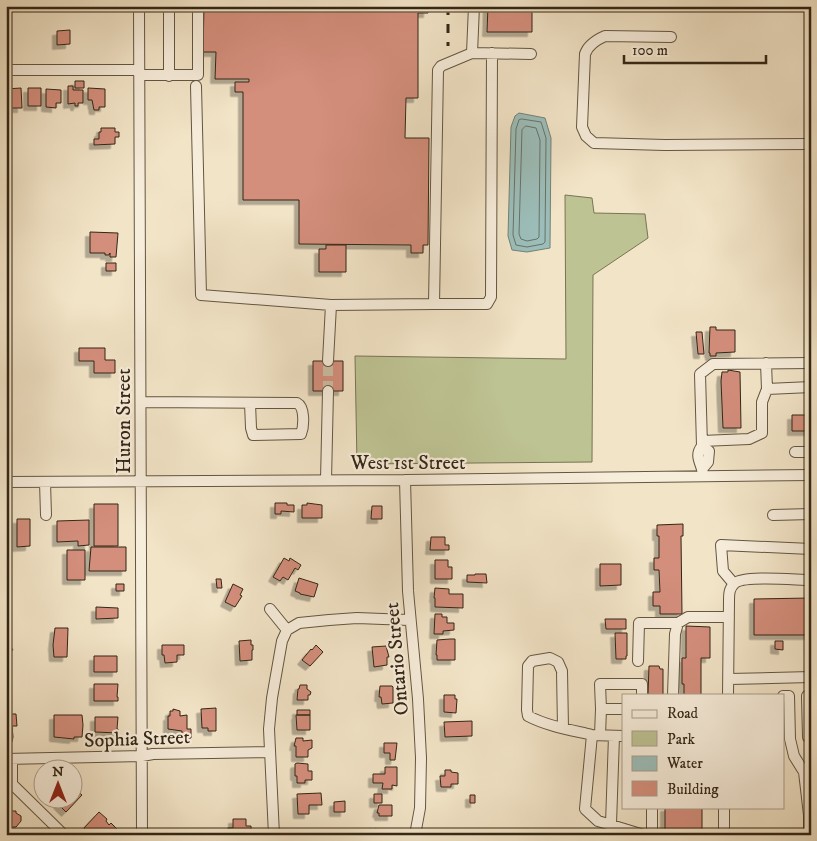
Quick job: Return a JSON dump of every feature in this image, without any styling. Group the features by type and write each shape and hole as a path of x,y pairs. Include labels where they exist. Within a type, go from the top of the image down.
{"street":[{"name":"Huron Street","path":"139,6 142,835"},
{"path":"169,6 169,76"},
{"path":"198,6 197,80 201,295 331,305 487,304 491,297 492,53"},
{"path":"472,53 474,6"},
{"path":"671,37 605,36 587,48 585,54 582,127 586,136 594,143 665,145 811,144"},
{"path":"434,304 438,70 441,66 472,53 531,54"},
{"path":"6,70 139,73 197,80"},
{"path":"328,361 331,305"},
{"path":"702,443 749,439 762,433 762,402 767,389 766,363"},
{"path":"703,472 698,460 698,451 702,443 700,374 714,364 811,363"},
{"path":"767,389 811,388"},
{"path":"326,480 328,391"},
{"path":"141,402 299,403 302,407 301,434 298,436 252,435 250,403"},
{"path":"795,452 811,452"},
{"name":"West 1st Street","path":"6,482 406,480 703,472 811,475"},
{"name":"Ontario Street","path":"406,480 409,620 418,699 421,758 420,808 415,835"},
{"path":"46,482 46,515"},
{"path":"773,515 811,514"},
{"path":"734,584 722,571 721,545 811,549"},
{"path":"728,694 730,589 734,584 746,578 811,580"},
{"path":"270,609 287,630"},
{"path":"638,661 639,623 678,623 688,618 729,617"},
{"path":"274,835 269,752 272,698 282,641 287,630 299,623 329,620 358,618 409,620"},
{"path":"674,694 675,634 678,623"},
{"path":"563,728 562,671 558,662 550,658 532,661 528,666 528,716 563,728 596,735 618,736 611,824"},
{"path":"729,678 811,677"},
{"path":"642,694 642,684 600,684 601,709 585,809 598,821 644,835"},
{"path":"808,737 809,696 786,696 790,739 794,756 807,770 809,835"},
{"path":"601,709 622,709"},
{"name":"Sophia Street","path":"9,760 142,756 153,754 269,752"},
{"path":"9,760 9,787 64,835"},
{"path":"652,808 652,835"},
{"path":"724,808 724,835"}],"green space":[{"path":"565,195 592,198 594,213 645,214 648,238 593,275 592,462 357,464 355,356 566,359"}],"water":[{"path":"519,113 545,118 551,138 550,248 527,252 512,250 508,236 511,127 515,116"}],"building":[{"path":"204,6 428,6 428,13 418,13 418,98 406,98 405,138 429,138 428,245 423,245 423,253 411,253 411,245 299,244 299,200 243,200 243,92 235,92 235,82 249,82 249,79 215,79 216,52 203,52"},
{"path":"488,6 532,6 532,32 487,32"},
{"path":"70,30 70,44 57,45 57,31"},
{"path":"75,81 84,81 84,88 75,88"},
{"path":"68,86 73,86 73,90 83,90 83,103 78,103 78,106 75,106 75,103 68,104"},
{"path":"21,88 22,108 6,108 6,89"},
{"path":"28,88 41,88 41,106 28,106"},
{"path":"88,88 105,89 105,107 99,107 99,110 94,110 92,100 88,100"},
{"path":"46,89 61,90 61,103 56,103 56,108 46,107"},
{"path":"101,128 115,128 115,132 119,132 119,137 115,137 115,144 94,145 94,139 99,139"},
{"path":"90,232 118,233 116,257 110,257 110,253 105,255 105,253 90,253"},
{"path":"326,245 346,245 346,272 319,272 319,249 326,249"},
{"path":"106,263 116,263 116,271 106,271"},
{"path":"710,327 716,327 716,330 735,330 735,352 716,353 716,356 710,356"},
{"path":"696,332 702,332 704,354 698,354"},
{"path":"79,348 105,348 105,360 115,360 115,373 94,373 94,361 79,361"},
{"path":"313,361 343,361 343,391 313,391"},
{"path":"728,370 740,372 741,428 723,428 721,381 722,372 728,372"},
{"path":"792,415 811,415 811,431 792,431"},
{"path":"275,503 294,505 294,512 281,511 281,514 275,514"},
{"path":"307,503 322,505 322,518 302,518 302,505 307,505"},
{"path":"94,504 118,504 118,546 94,546"},
{"path":"372,506 382,506 382,519 371,519"},
{"path":"17,519 30,519 30,546 17,547"},
{"path":"89,520 89,545 78,546 78,541 57,542 57,521"},
{"path":"683,524 683,536 681,536 682,614 660,614 660,606 653,606 653,592 660,592 659,570 654,570 654,558 659,558 657,525"},
{"path":"431,537 445,537 445,545 449,545 449,550 430,550"},
{"path":"91,547 126,547 126,571 89,571"},
{"path":"67,550 85,550 85,580 67,580"},
{"path":"284,558 289,561 290,558 301,565 298,570 295,568 288,580 283,577 280,581 273,577"},
{"path":"435,560 448,560 448,567 452,567 452,579 435,579"},
{"path":"600,564 621,564 621,585 600,586"},
{"path":"486,574 487,583 467,582 467,575"},
{"path":"299,578 318,584 314,597 295,591"},
{"path":"216,579 221,579 222,588 217,588"},
{"path":"116,584 124,584 124,591 116,591"},
{"path":"233,584 243,589 240,595 242,596 235,607 225,602"},
{"path":"435,588 449,589 449,594 463,594 463,608 435,607"},
{"path":"810,598 810,635 754,635 754,599"},
{"path":"96,607 118,608 118,618 96,619"},
{"path":"435,614 442,614 442,617 447,617 447,623 454,623 454,630 443,631 443,634 434,634"},
{"path":"605,619 626,619 626,629 606,629"},
{"path":"686,626 710,627 710,658 701,658 701,694 684,694 682,658 686,658"},
{"path":"55,628 68,628 67,657 54,657"},
{"path":"615,633 627,633 626,659 616,659"},
{"path":"455,639 455,660 437,660 437,640"},
{"path":"6,640 13,650 6,655"},
{"path":"251,640 251,645 253,645 252,660 240,661 239,641"},
{"path":"775,641 783,641 783,650 775,649"},
{"path":"162,645 184,645 184,655 177,655 177,662 165,663 164,655 162,655"},
{"path":"316,645 323,652 310,666 302,660"},
{"path":"386,646 389,657 387,657 387,665 374,667 372,647"},
{"path":"94,656 117,656 117,672 94,672"},
{"path":"649,666 659,666 660,669 663,669 663,694 648,694"},
{"path":"6,677 11,677 11,695 9,695 9,700 6,700"},
{"path":"94,684 118,684 118,701 94,701"},
{"path":"300,685 307,685 307,689 311,692 308,695 308,700 297,700"},
{"path":"380,686 393,687 393,703 382,704 381,697 379,697"},
{"path":"444,695 455,695 455,699 457,699 456,713 444,712"},
{"path":"216,708 216,731 208,731 208,728 202,728 201,709"},
{"path":"173,709 180,711 180,716 187,715 187,729 191,729 191,738 182,738 182,731 168,729 168,716 170,716 170,711 173,711"},
{"path":"297,710 310,710 310,715 297,715"},
{"path":"6,714 16,714 17,726 12,726 13,737 12,742 8,742 9,746 6,746"},
{"path":"54,715 82,715 82,737 74,737 74,739 54,737"},
{"path":"296,715 310,715 310,730 297,730"},
{"path":"95,717 118,717 118,733 95,732"},
{"path":"472,721 472,736 445,737 444,722"},
{"path":"296,738 303,738 303,741 312,740 312,748 308,750 308,757 296,757 296,746 294,746"},
{"path":"384,743 397,743 395,760 390,760 390,753 384,753"},
{"path":"295,764 308,764 308,771 312,771 312,780 305,780 305,783 297,783"},
{"path":"385,767 397,767 397,786 392,785 392,789 382,789 383,783 373,783 373,774 385,774"},
{"path":"445,770 458,773 458,784 451,784 451,787 441,787 440,776 445,776"},
{"path":"321,793 322,805 309,805 309,814 298,814 297,794"},
{"path":"374,794 382,794 382,803 374,803"},
{"path":"470,795 475,795 475,803 470,803"},
{"path":"345,801 345,812 334,812 334,802"},
{"path":"379,805 392,805 392,816 379,816 379,813 377,813"},
{"path":"665,808 702,808 702,835 665,834"},
{"path":"9,811 16,811 21,816 21,821 16,827 10,827 6,823 6,816"},
{"path":"99,812 107,819 106,821 109,825 111,823 118,830 114,835 90,835 84,828"},
{"path":"233,819 246,819 246,826 251,826 251,833 228,835 228,828 233,828"},
{"path":"375,829 388,834 373,835"}],"tunnel":[{"path":"328,361 328,391"}],"railway":[{"path":"448,6 448,46"}]}
